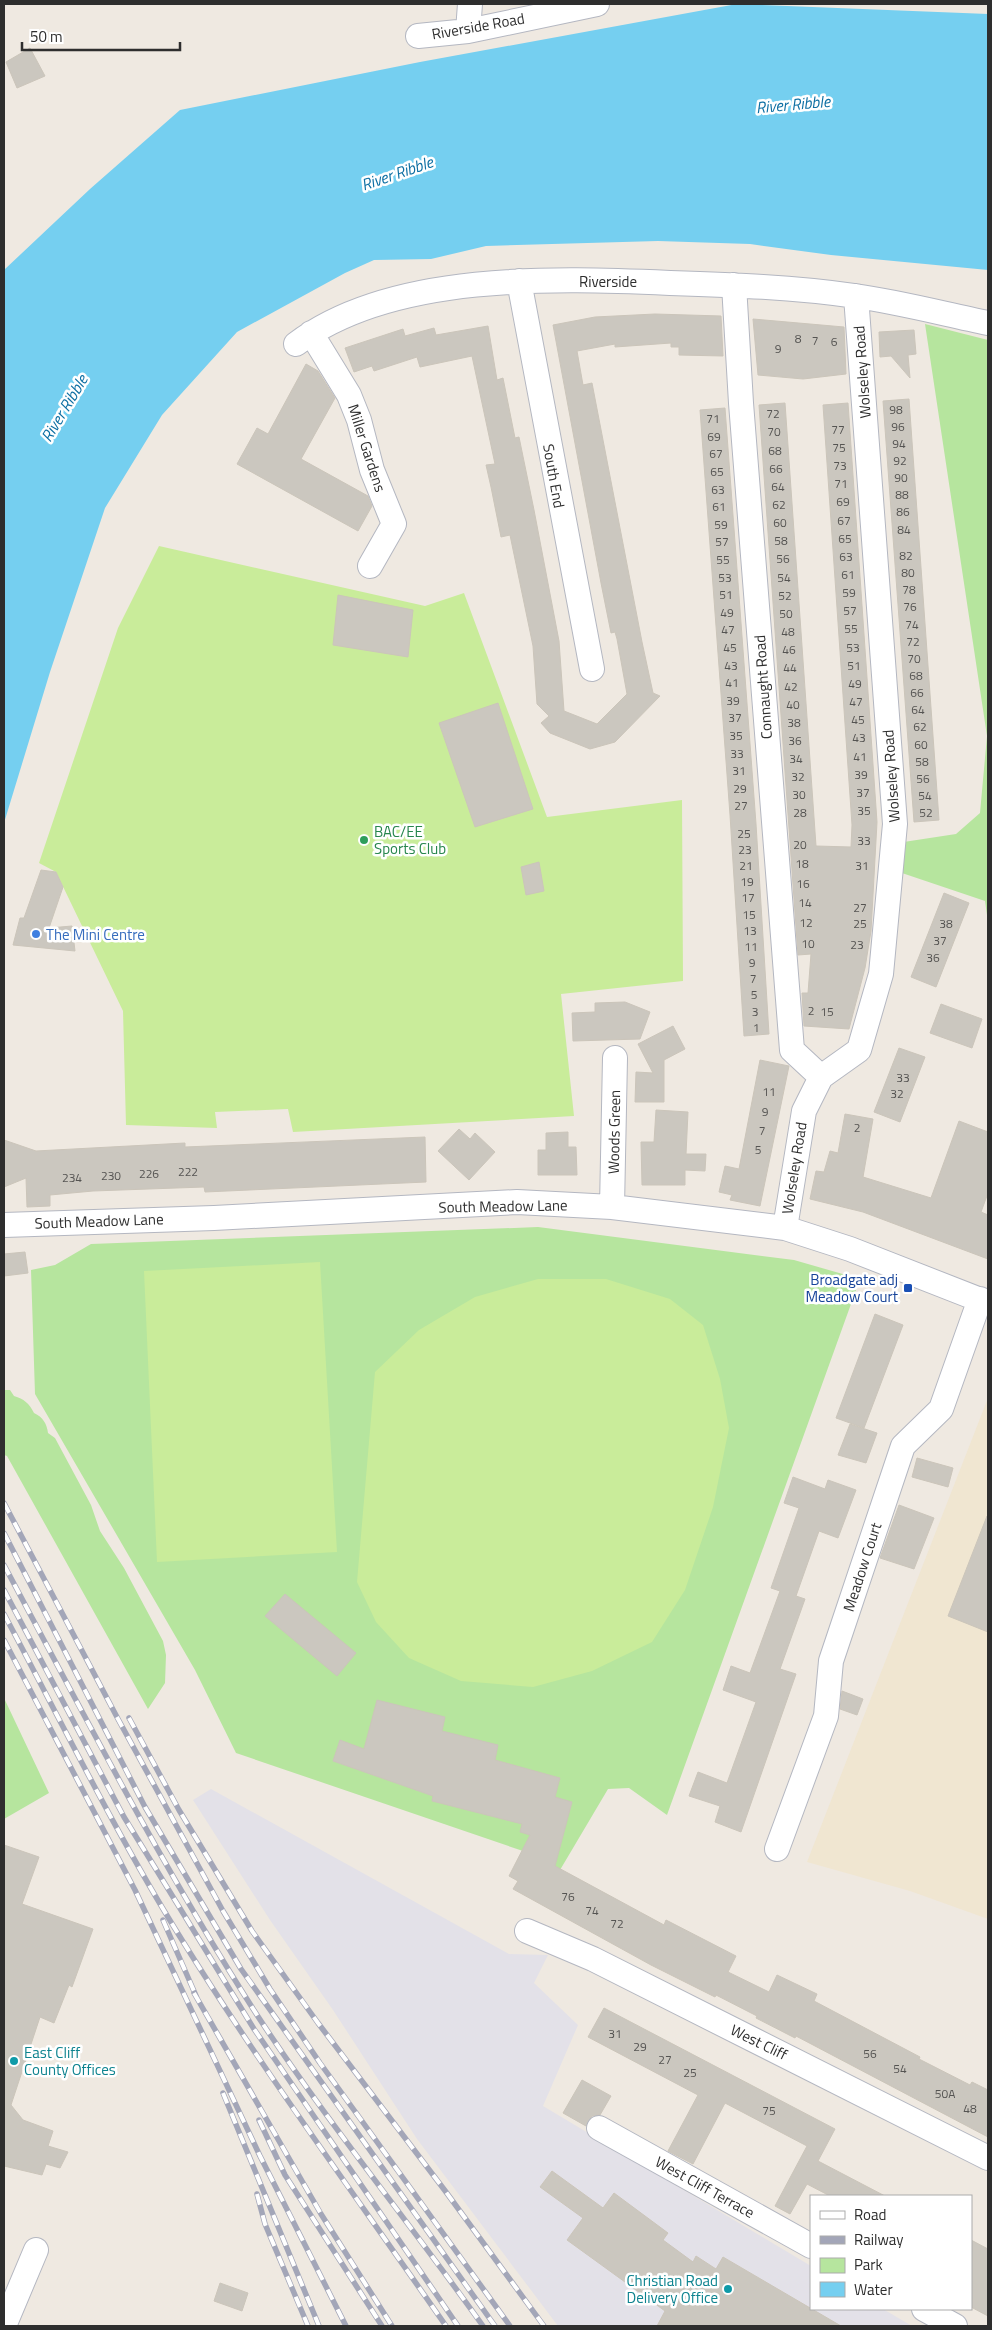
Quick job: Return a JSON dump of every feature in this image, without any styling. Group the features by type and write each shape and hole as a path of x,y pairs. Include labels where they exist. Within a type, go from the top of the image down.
{"street":[{"path":"468,31 470,4"},
{"name":"Riverside Road","path":"418,36 468,31 597,4"},
{"name":"Riverside","path":"304,339 368,307 403,297 456,288 519,282 628,281 734,285 856,296 988,323"},
{"name":"South End","path":"519,282 556,490 592,669"},
{"name":"Connaught Road","path":"734,285 741,403 792,1050 821,1077"},
{"name":"Wolseley Road","path":"785,1228 804,1111 821,1077 859,1050 881,974 895,824 856,296"},
{"name":"Miller Gardens","path":"304,339 350,395 359,420 372,470 394,524 370,566"},
{"name":"Woods Green","path":"612,1207 615,1058"},
{"name":"South Meadow Lane","path":"4,1225 214,1218 517,1202 612,1207 785,1228 850,1249 984,1301"},
{"name":"Meadow Court","path":"777,1849 826,1716 831,1661 902,1446 941,1409 984,1301"},
{"name":"West Cliff","path":"527,1931 593,1959 988,2158"},
{"name":"West Cliff Terrace","path":"599,2128 810,2245"},
{"path":"4,2326 36,2250"},
{"path":"926,2310 955,2326"}],"shaded area":[{"path":"988,1398 988,1919 910,1891 807,1862"},
{"path":"211,1789 509,1954 548,1955 534,1983 578,2025 543,2106 810,2265 810,2310 885,2310 912,2326 558,2326 417,2139 333,2010 270,1920 193,1800"}],"green space":[{"path":"925,324 988,340 988,922 985,901 896,871 897,843 956,834 980,813 987,736"},
{"name":"BAC/EE Sports Club","path":"159,546 425,606 464,593 547,817 682,800 683,981 561,994 574,1116 293,1132 288,1109 215,1112 217,1128 126,1125 123,1011 56,872 39,863 118,628"},
{"path":"538,1227 794,1260 860,1279 667,1815 629,1788 608,1789 560,1870 523,1851 236,1753 195,1670 35,1394 31,1270 55,1265 91,1244"},
{"path":"320,1262 337,1552 157,1562 144,1271"},
{"path":"538,1279 606,1279 670,1299 703,1325 720,1379 729,1428 713,1507 685,1590 652,1642 592,1671 533,1687 461,1681 409,1658 376,1622 357,1582 375,1372 419,1330 475,1297"},
{"path":"4,1390 10,1390 14,1396 26,1402 34,1413 44,1421 48,1433 55,1438 91,1505 100,1531 124,1568 163,1641 166,1655 165,1683 148,1709 7,1456 4,1455"},
{"path":"4,1698 49,1793 4,1819"}],"water":[{"name":"River Ribble","path":"737,4 988,14 988,270 831,255 750,244 658,241 486,246 431,259 374,260 345,273 237,332 162,415 105,508 50,672 4,823 4,270 90,189 180,110 420,62"}],"building":[{"path":"30,48 45,76 17,88 6,62"},
{"path":"655,314 721,316 723,356 679,355 679,347 671,347 671,343 615,347 615,344 577,351 583,385 592,383 653,693 660,696 615,742 590,749 550,733 541,723 549,716 537,704 533,646 510,535 501,537 486,465 495,464 472,356 420,367 417,357 374,371 372,366 354,372 345,348 403,329 405,336 434,328 436,335 488,326 497,380 503,378 515,438 519,437 534,510 559,641 564,711 597,724 627,694 617,639 615,632 611,633 553,325 595,317"},
{"path":"753,319 844,327 846,374 803,379 758,375"},
{"path":"914,330 916,354 908,355 910,378 891,356 880,357 879,332"},
{"path":"306,364 318,371 335,398 301,459 368,496 372,506 358,531 237,464 257,428 268,434"},
{"path":"909,399 939,820 914,822 883,401"},
{"path":"785,403 816,846 851,847 852,825 823,405 848,403 877,822 871,931 865,968 849,1029 804,1026 802,993 808,993 811,954 798,955 759,405"},
{"path":"725,408 756,824 769,1034 744,1036 730,815 700,410"},
{"path":"338,595 413,610 408,657 333,645"},
{"path":"498,703 533,809 475,827 439,723"},
{"path":"539,862 544,891 526,895 521,867"},
{"path":"41,870 56,872 63,887 49,928 72,926 75,951 13,945 20,918 24,918"},
{"path":"944,893 969,903 936,987 911,977"},
{"path":"625,1002 650,1012 640,1039 573,1041 572,1013 595,1012 595,1003"},
{"path":"941,1004 982,1019 972,1048 930,1033"},
{"path":"673,1026 685,1049 664,1060 664,1102 635,1102 636,1072 653,1073 638,1044"},
{"path":"899,1048 925,1057 900,1122 874,1112"},
{"path":"760,1060 789,1066 760,1206 730,1200 732,1195 719,1192 725,1166 739,1169"},
{"path":"656,1110 688,1112 686,1154 706,1154 705,1171 685,1170 685,1185 642,1185 641,1142 654,1142"},
{"path":"845,1114 873,1119 863,1177 931,1198 959,1121 988,1132 988,1193 981,1212 988,1215 988,1259 863,1212 810,1199 816,1171 824,1172 830,1151 838,1153"},
{"path":"459,1129 470,1139 475,1133 495,1152 469,1180 438,1151"},
{"path":"568,1132 568,1147 576,1147 577,1175 538,1175 538,1150 546,1150 546,1133"},
{"path":"425,1137 426,1182 205,1192 204,1187 93,1191 50,1195 50,1206 27,1207 26,1178 4,1187 4,1140 36,1151 185,1143 185,1147"},
{"path":"25,1252 28,1273 4,1276 4,1254"},
{"path":"875,1314 903,1325 864,1428 836,1418"},
{"path":"850,1424 877,1433 866,1463 838,1455"},
{"path":"917,1458 953,1468 948,1487 912,1477"},
{"path":"793,1477 825,1489 828,1480 856,1490 838,1538 819,1531 796,1596 805,1599 780,1669 796,1674 741,1832 715,1822 720,1806 689,1796 698,1772 727,1783 756,1702 723,1690 731,1666 750,1673 780,1591 771,1588 799,1508 784,1503"},
{"path":"899,1505 934,1518 914,1569 880,1558"},
{"path":"988,1516 988,1632 948,1616"},
{"path":"285,1594 356,1653 337,1676 265,1616"},
{"path":"842,1691 863,1699 857,1715 840,1709"},
{"path":"377,1700 445,1717 442,1731 498,1745 495,1760 560,1778 555,1797 572,1802 555,1866 664,1925 666,1920 736,1956 728,1972 769,1992 777,1975 817,1994 814,2001 920,2057 919,2059 970,2085 972,2082 988,2090 988,2137 796,2036 795,2038 756,2018 757,2016 716,1995 715,1997 651,1965 513,1889 518,1881 509,1876 530,1835 520,1832 522,1824 432,1801 433,1796 333,1761 340,1740 364,1749"},
{"path":"4,1845 39,1857 22,1904 93,1929 72,1987 69,1985 54,2023 40,2017 11,2105 23,2120 53,2131 48,2146 68,2152 60,2168 46,2164 42,2175 4,2166"},
{"path":"604,2008 835,2129 818,2161 883,2195 828,2195 807,2184 790,2214 775,2206 807,2146 725,2103 693,2164 668,2151 698,2095 588,2037"},
{"path":"582,2080 611,2096 600,2115 592,2116 586,2126 563,2113"},
{"path":"552,2171 603,2208 614,2193 668,2233 663,2240 693,2262 696,2256 716,2269 723,2257 810,2308 810,2310 814,2310 841,2326 657,2326 665,2311 567,2240 583,2218 540,2187"},
{"path":"972,2241 988,2249 988,2316 972,2308"},
{"path":"220,2283 248,2293 242,2311 214,2301"}],"railway":[{"path":"4,1503 118,1719 223,1911 270,1989 320,2063 510,2326"},
{"path":"4,1533 145,1807 241,1969 495,2326"},
{"path":"4,1565 157,1849 257,2015 311,2094 483,2326"},
{"path":"4,1590 124,1817 254,2029 458,2326"},
{"path":"4,1614 134,1860 182,1940 245,2038 446,2326"},
{"path":"4,1640 135,1890 260,2156 346,2326"},
{"path":"129,1718 179,1810 252,1931 318,2023 446,2192 544,2326"},
{"path":"163,1920 197,1998"},
{"path":"194,1993 321,2214 392,2326"},
{"path":"223,2093 319,2326"},
{"path":"259,2120 285,2175 382,2326"},
{"path":"257,2194 265,2224 308,2326"}],"place":[{"name":"BAC/EE Sports Club","path":"364,840"},
{"name":"The Mini Centre","path":"36,934"},
{"name":"Broadgate adj Meadow Court","path":"908,1288"},
{"name":"East Cliff County Offices","path":"14,2061"},
{"name":"Christian Road Delivery Office","path":"728,2289"}]}
